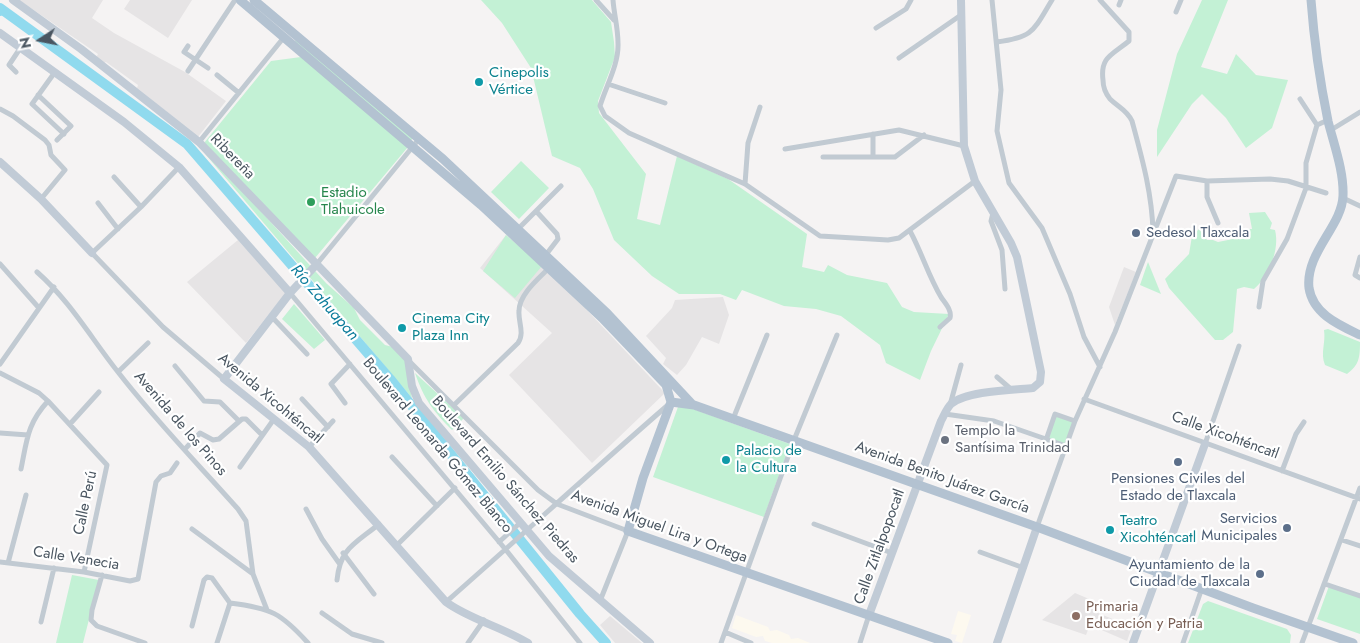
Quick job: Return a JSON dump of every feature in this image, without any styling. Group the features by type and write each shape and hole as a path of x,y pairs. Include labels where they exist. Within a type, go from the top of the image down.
{"main road":[{"path":"237,0 287,34 416,142 443,159 514,233 605,316 694,405"},
{"path":"254,0 287,34"},
{"path":"1311,0 1328,120 1340,169 1343,198 1313,262 1309,288 1317,306 1329,318 1360,335"},
{"path":"543,259 548,269 605,316 666,385 672,402 643,478 628,531"},
{"name":"Avenida Benito Juárez García","path":"672,402 694,405 794,440 1038,527 1159,574 1353,643"},
{"name":"Avenida Miguel Lira y Ortega","path":"628,531 948,643"}],"street":[{"name":"Ribereña","path":"13,0 81,48 199,142 408,359"},
{"path":"188,71 237,0"},
{"path":"596,0 614,20"},
{"path":"613,0 618,51 600,106 605,116 630,133 744,184 820,236 888,240 899,238 910,232 975,181"},
{"path":"876,28 906,9 911,0"},
{"path":"950,405 958,400 974,395 1033,388 1040,382 1041,372 1017,257 975,181 964,146 961,0"},
{"path":"992,0 1001,90 997,131 1009,183 1042,228 1070,294 1084,337 1100,367"},
{"path":"997,42 1018,39 1028,35 1052,0"},
{"path":"1100,0 1129,32 1129,41 1102,65 1103,85 1110,98 1128,113 1132,121 1148,180 1152,205 1153,236"},
{"path":"1176,12 1181,0"},
{"path":"899,58 961,15"},
{"name":"Boulevard Leonarda Gómez Blanco","path":"0,33 124,122 179,167 292,292 350,364 455,488 502,540 575,640 580,643"},
{"path":"199,142 287,34"},
{"path":"188,46 184,52 208,68"},
{"path":"16,72 9,65 21,47"},
{"path":"55,72 32,104 64,134"},
{"path":"216,75 239,93"},
{"path":"608,84 665,103"},
{"path":"38,95 70,124 70,128 57,140"},
{"path":"1259,307 1263,281 1287,239 1306,188 1306,163 1317,125 1300,99"},
{"path":"744,184 748,143 760,107"},
{"path":"0,109 14,116 45,140 54,161 65,170 41,199"},
{"path":"1331,130 1360,112"},
{"path":"1317,125 1328,120"},
{"path":"785,149 899,130 964,146"},
{"path":"873,156 874,134"},
{"path":"823,157 899,156 924,135"},
{"path":"224,379 292,292 416,142"},
{"name":"Avenida Xicohténcatl","path":"0,162 41,199 163,327 309,447 446,602 458,611 484,620 522,642"},
{"path":"92,253 141,207 179,167"},
{"path":"997,643 1075,421 1100,367 1176,176 1207,181 1270,179 1288,181 1326,193"},
{"path":"114,177 141,207"},
{"path":"1207,181 1207,197 1218,222"},
{"path":"514,233 562,186"},
{"path":"1343,198 1360,206"},
{"path":"98,204 118,229"},
{"path":"536,211 557,234 558,239 543,259"},
{"path":"994,213 991,221 1002,250 1005,289"},
{"path":"910,232 923,253 929,276 950,311 950,318 940,327"},
{"path":"1360,257 1355,275 1360,278"},
{"path":"0,264 39,308"},
{"path":"454,405 521,338 518,313 521,300 548,269"},
{"name":"Avenida de los Pinos","path":"37,272 54,287 86,326 118,372 246,521 253,574 268,610"},
{"path":"0,364 2,356 54,287"},
{"path":"272,317 307,354"},
{"path":"733,420 767,335"},
{"path":"721,643 794,440 837,335"},
{"path":"118,372 148,343"},
{"path":"1134,643 1239,346"},
{"name":"Avenida Miguel Lira y Ortega","path":"408,359 521,475 557,504 628,531"},
{"name":"Boulevard Emilio Sánchez Piedras","path":"408,359 412,386 419,403 518,524 549,556 650,643"},
{"path":"345,402 331,384 350,364"},
{"path":"950,405 961,365"},
{"path":"175,366 204,401 220,402 238,420"},
{"name":"Calle Perú","path":"0,373 39,393 107,465 84,572"},
{"path":"997,377 1013,390"},
{"path":"70,424 99,392"},
{"path":"302,399 328,427"},
{"name":"Calle Xicohténcatl","path":"1084,399 1358,498"},
{"path":"21,469 28,435 35,415 48,401"},
{"path":"446,602 526,532 590,472 672,402"},
{"name":"Calle Zitlalpopocatl","path":"860,643 917,485 944,414 950,405"},
{"path":"944,414 994,421 1066,446"},
{"path":"1046,440 1055,414 1075,421"},
{"path":"185,449 200,433 216,440 238,420 246,419 262,436"},
{"path":"240,467 274,419"},
{"path":"309,447 333,421"},
{"path":"1282,471 1296,434 1304,422"},
{"path":"0,433 28,435"},
{"path":"392,457 437,506"},
{"name":"Calle Venecia","path":"0,562 84,572 130,580 138,579 156,482 161,476 170,473 177,463"},
{"path":"397,545 455,488"},
{"path":"1302,643 1358,498 1360,488"},
{"path":"8,563 26,495"},
{"path":"306,509 322,539 339,562"},
{"path":"338,580 339,562 343,554 379,524"},
{"path":"502,540 518,524"},
{"path":"814,524 892,553"},
{"path":"192,529 253,574"},
{"path":"600,601 628,531"},
{"path":"1342,540 1360,546"},
{"path":"980,552 1024,568"},
{"path":"343,554 374,594"},
{"path":"41,622 54,568"},
{"path":"102,575 91,620 97,626 145,643"},
{"path":"192,626 204,580 207,577 212,578 230,603 268,610 283,617 308,643"},
{"path":"1325,584 1360,596"},
{"path":"1183,643 1202,588"},
{"path":"217,643 230,603"},
{"path":"322,613 352,634 382,643"},
{"path":"468,643 484,620"},
{"path":"725,632 751,643"}],"shaded area":[{"path":"19,0 103,0 92,18 114,33 185,72 226,101 198,137 137,88 138,85 106,62 104,63 96,58 98,54"},
{"path":"130,0 192,0 168,38 124,9"},
{"path":"506,235 552,273 665,393 592,463 509,375 552,333 480,268"},
{"path":"238,240 286,293 246,343 187,282"},
{"path":"1124,267 1136,272 1115,325 1109,307"},
{"path":"723,297 729,315 719,344 702,337 686,365 677,375 663,364 666,358 646,336 672,308 675,300"},
{"name":"Primaria Educación y Patria","path":"1075,593 1101,604 1098,613 1132,627 1127,641 1090,625 1086,635 1042,620"},
{"path":"958,611 971,615 962,643 955,641 957,635 951,634"},
{"path":"736,615 768,627 770,631 777,630 789,635 791,639 798,638 810,643 772,643 765,641 763,636 756,637 732,628"},
{"path":"610,616 642,643 615,643 600,625"}],"green space":[{"path":"481,0 592,0 611,22 615,57 598,101 599,113 646,174 637,219 660,225 677,156 728,179 807,234 802,267 824,272 828,265 847,275 887,283 902,307 914,312 949,314 931,351 920,380 886,363 880,345 841,316 816,309 784,306 742,290 736,300 720,294 679,294 652,276 614,240 593,189 580,168 552,156 531,68 502,23"},
{"path":"1202,0 1228,0 1201,67 1227,74 1236,54 1256,75 1288,80 1272,128 1246,148 1226,118 1202,94 1192,104 1157,157 1157,130 1177,54"},
{"path":"296,40 413,138 410,142 294,43"},
{"name":"Estadio Tlahuicole","path":"301,57 408,147 315,258 204,143 271,61"},
{"path":"201,149 236,184 326,283 354,308 360,320 385,345 393,347 404,356 412,398"},
{"path":"521,161 549,188 519,219 491,192"},
{"path":"1265,212 1272,223 1270,229 1275,230 1276,237 1275,254 1269,270 1254,289 1244,287 1237,289 1233,332 1223,340 1215,340 1169,288 1165,279 1189,254 1192,236 1199,229 1207,240 1218,242 1233,239 1236,229 1252,229 1249,213"},
{"path":"506,235 542,266 515,298 483,271"},
{"path":"1148,262 1161,294 1140,285"},
{"path":"294,304 325,340 314,349 282,319"},
{"path":"1328,329 1360,342 1358,361 1347,374 1325,365 1323,356 1324,330"},
{"path":"415,373 464,418 452,430 439,417 430,404"},
{"path":"679,404 790,444 764,517 653,477"},
{"path":"1055,414 1075,421 1066,446 1056,447 1056,443 1046,440"},
{"path":"72,575 99,580 83,643 56,643"},
{"path":"1329,586 1360,597 1360,634 1317,619"},
{"path":"1208,601 1287,629 1291,635 1290,643 1188,643 1203,604"}],"waterway":[{"name":"Río Zahuapan","path":"0,8 187,144 390,379 580,614 606,643"},
{"name":"Río Zahuapan","path":"0,15 7,13"}],"place":[{"name":"Cinepolis Vértice","path":"479,82"},
{"name":"Estadio Tlahuicole","path":"311,202"},
{"name":"Sedesol Tlaxcala","path":"1136,233"},
{"name":"Cinema City Plaza Inn","path":"402,328"},
{"name":"Templo la Santísima Trinidad","path":"945,440"},
{"name":"Palacio de la Cultura","path":"726,460"},
{"name":"Pensiones Civiles del Estado de Tlaxcala","path":"1178,462"},
{"name":"Servicios Municipales","path":"1287,528"},
{"name":"Teatro Xicohténcatl","path":"1110,530"},
{"name":"Ayuntamiento de la Ciudad de Tlaxcala","path":"1260,574"},
{"name":"Primaria Educación y Patria","path":"1076,616"}]}
